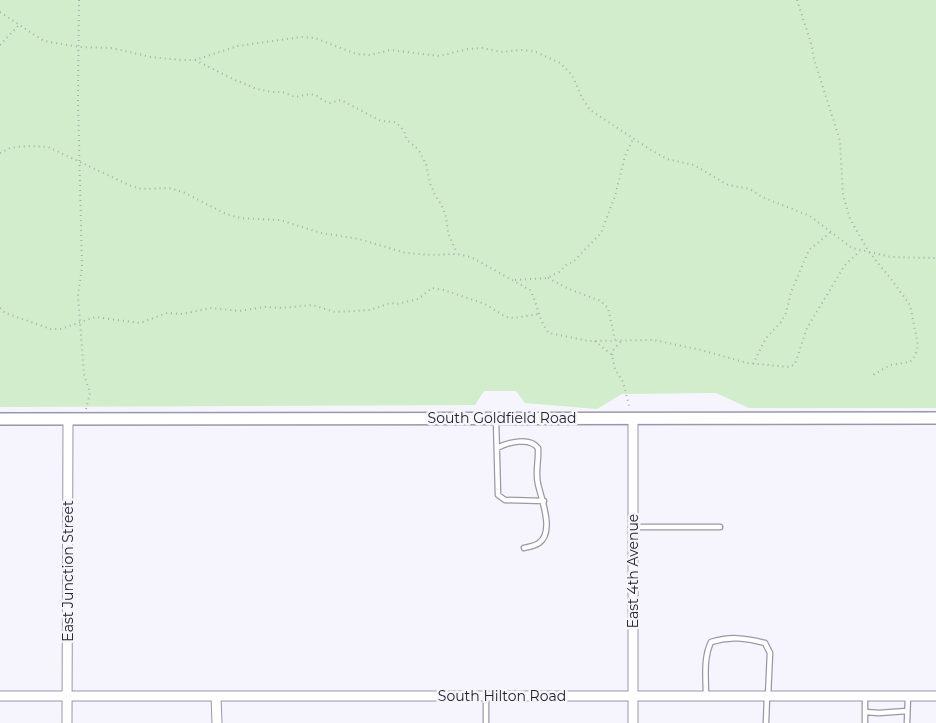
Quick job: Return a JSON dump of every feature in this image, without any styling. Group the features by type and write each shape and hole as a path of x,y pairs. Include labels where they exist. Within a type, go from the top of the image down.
{"main road":[{"name":"South Goldfield Road","path":"0,419 936,418"}],"street":[{"name":"East 4th Avenue","path":"633,418 633,723"},
{"name":"East Junction Street","path":"68,419 68,723"},
{"name":"South Hilton Road","path":"0,696 936,696"},
{"path":"216,696 217,723"}],"lane":[{"path":"496,418 498,495 505,500 544,501"},
{"path":"497,448 516,442 531,443 536,445 539,455 538,485 544,501 546,529 543,539 538,544 524,548"},
{"path":"633,527 720,527"},
{"path":"706,696 705,670 707,650 711,642 726,638 751,639 765,643 770,653 766,723"},
{"path":"486,696 486,723"},
{"path":"865,696 865,723"},
{"path":"907,723 908,696"},
{"path":"865,712 908,711"}],"path":[{"path":"79,0 82,267 78,296 84,374 90,393 86,406 86,419"},
{"path":"797,0 840,141 843,195 850,219 869,252 910,305 918,345 915,356 910,362 890,365 873,374"},
{"path":"0,12 44,41 79,48 111,48 151,57 181,60 195,60 238,46 301,37 315,38 356,54 370,55 390,50 440,56 468,49 482,48 501,52 534,51 560,63 572,75 582,98 590,110 667,159 694,165 728,185 750,189 762,197 810,216 852,248 860,251 891,257 936,258"},
{"path":"0,45 19,25"},
{"path":"195,60 258,89 284,92 295,97 310,94 316,95 330,103 341,100 381,121 394,122 400,126 407,140 418,149 426,164 434,195 442,206 446,217 448,233 457,254"},
{"path":"515,280 547,278 573,262 601,233 615,196 625,156 633,138"},
{"path":"0,153 10,148 27,146 48,147 129,185 141,189 169,188 183,192 226,214 240,218 280,220 321,233 359,239 406,253 431,256 457,254 471,257 530,290 535,299 542,324 549,333 595,341 623,339 654,340 753,364 790,367 795,364 807,328 845,265 860,251"},
{"path":"753,364 766,338 786,314 791,292 809,250 831,232"},
{"path":"547,278 601,302 608,308 615,340"},
{"path":"0,308 5,313 51,329 62,329 95,317 140,323 167,314 182,314 211,308 239,311 265,307 282,308 312,305 335,312 370,310 390,303 397,304 418,299 432,288 444,290 485,304 506,317 514,318 538,314"},
{"path":"623,339 612,355 615,369 623,382 633,418"},
{"path":"595,341 612,355"}],"green space":[{"path":"0,0 936,0 936,408 749,408 716,393 622,394 597,409 525,403 516,391 484,391 475,405 0,407"}]}
